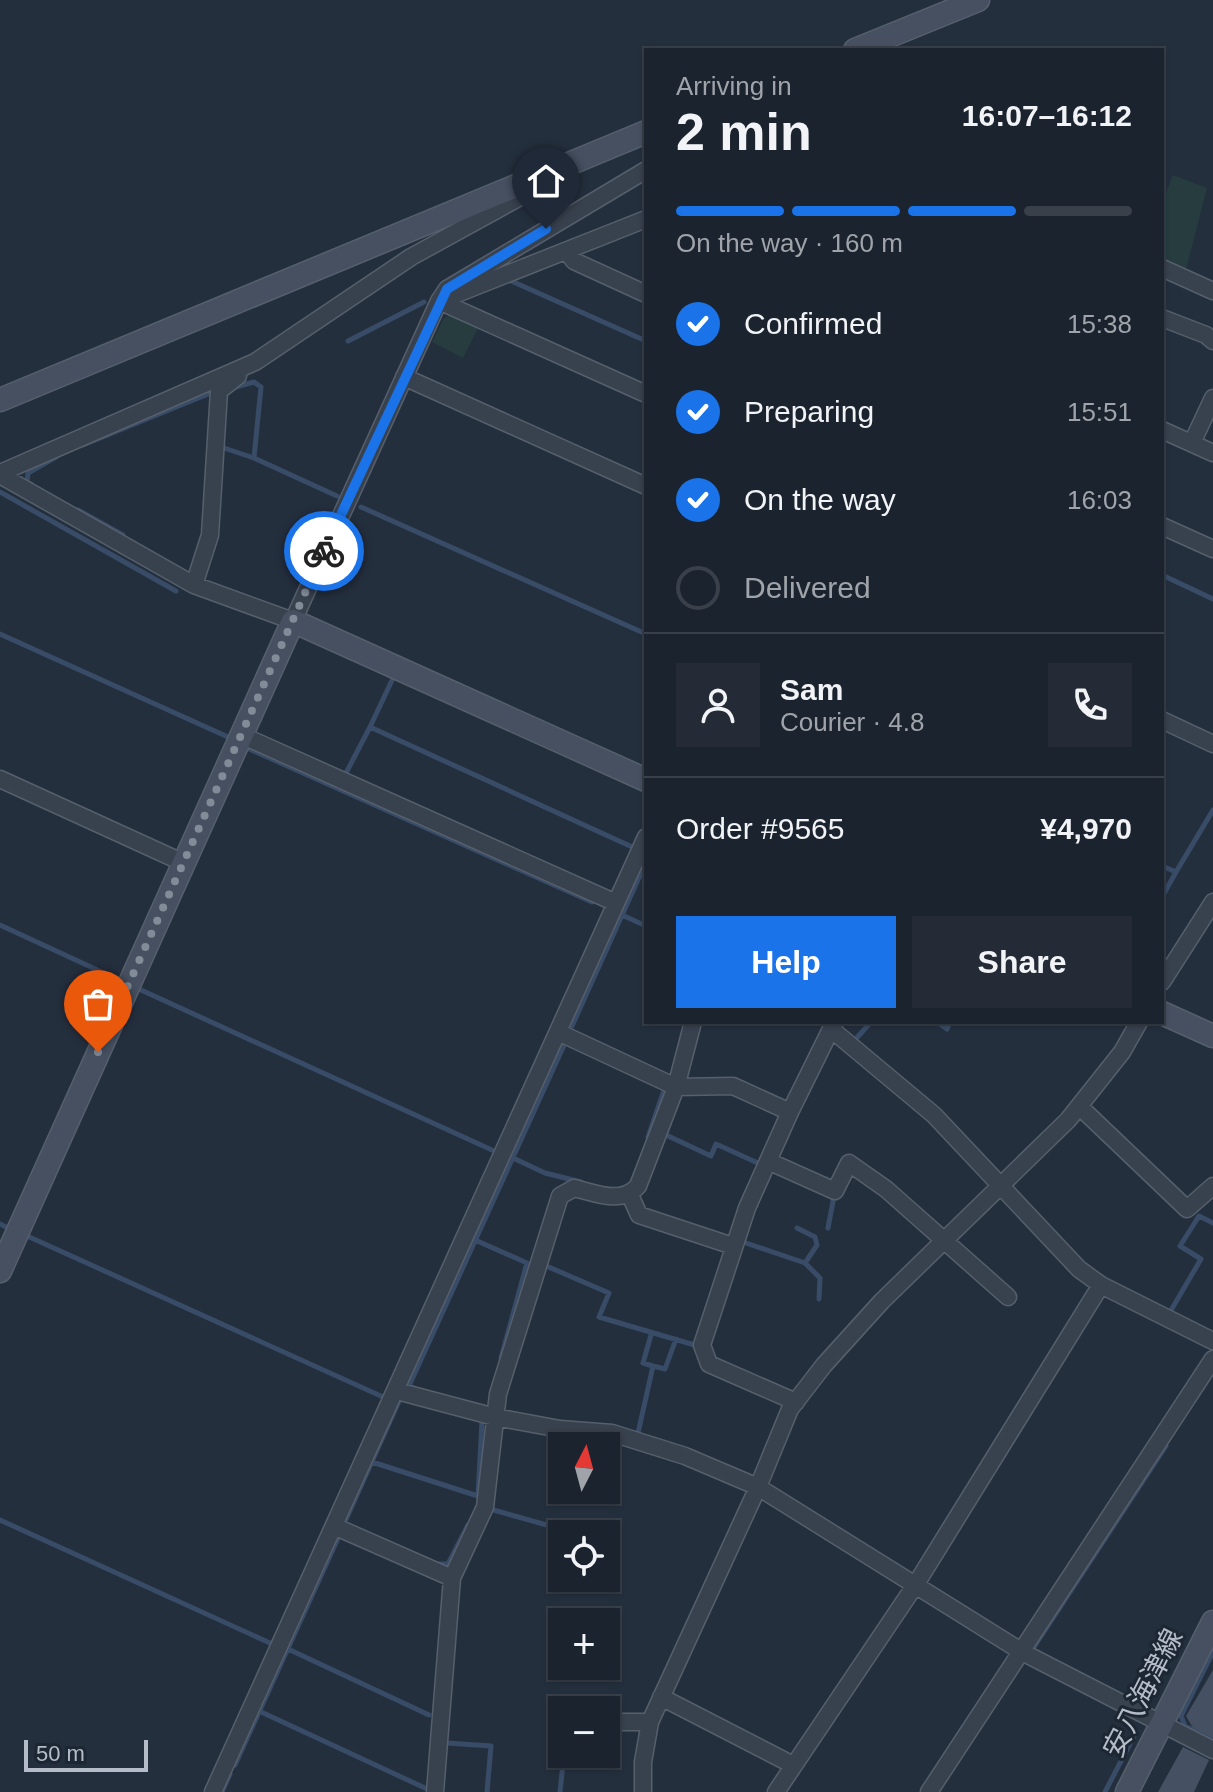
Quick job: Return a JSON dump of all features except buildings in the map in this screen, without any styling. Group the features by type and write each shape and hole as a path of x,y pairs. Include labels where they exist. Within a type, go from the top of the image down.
{"street":[{"path":"860,48 978,0"},
{"path":"0,400 644,133"},
{"path":"0,1271 439,301 447,289 644,171"},
{"path":"194,585 210,535 219,391 255,362 411,257 522,196 536,175"},
{"path":"439,301 644,220"},
{"path":"567,252 574,261 644,293"},
{"path":"1164,269 1213,291"},
{"path":"439,301 644,393"},
{"path":"1164,319 1206,335 1213,341"},
{"path":"0,474 255,362"},
{"path":"404,377 644,485"},
{"path":"1192,443 1213,398"},
{"path":"1164,431 1213,453"},
{"path":"0,474 194,585 293,621 644,779"},
{"path":"1164,527 1211,543"},
{"path":"1164,721 1213,744"},
{"path":"241,735 616,903"},
{"path":"0,779 184,863"},
{"path":"213,1792 560,1033 644,841"},
{"path":"1164,979 1213,902"},
{"path":"1164,1014 1213,1036"},
{"path":"435,1792 452,1578 485,1507 498,1394 560,1196 574,1188 620,1198 630,1195 638,1186 676,1087 692,1024"},
{"path":"643,1792 643,1762 650,1722 796,1402 834,1354 943,1241 1080,1107 1122,1052 1138,1024"},
{"path":"796,1402 709,1364 702,1345 733,1246 790,1112 833,1026 934,1115 1079,1269 1101,1285 1213,1341"},
{"path":"560,1033 676,1087 733,1086 790,1112"},
{"path":"1080,1107 1187,1209 1213,1186"},
{"path":"768,1161 835,1191 849,1163 886,1189 1008,1297"},
{"path":"630,1195 639,1215 733,1246"},
{"path":"776,1792 916,1584 1101,1285"},
{"path":"929,1792 1024,1653 1213,1359"},
{"path":"397,1391 495,1417 560,1429 612,1433 685,1456 758,1487 1024,1653 1213,1750"},
{"path":"336,1527 452,1578"},
{"name":"安八海津線","path":"1127,1792 1213,1622"},
{"path":"661,1697 793,1765"},
{"path":"620,1722 650,1722"}],"green space":[{"path":"1173,175 1207,188 1185,273 1164,264 1164,197"},
{"path":"454,314 479,326 463,358 432,342 444,318"}],"waterway":[{"path":"509,280 644,340"},
{"path":"348,341 424,302"},
{"path":"232,388 254,382 261,387 254,458"},
{"path":"83,445 213,392"},
{"path":"221,447 254,458 337,496"},
{"path":"31,484 27,482 28,473 56,457"},
{"path":"0,492 176,591"},
{"path":"361,507 644,633"},
{"path":"78,510 123,535"},
{"path":"1164,576 1213,599"},
{"path":"0,634 228,737"},
{"path":"370,727 394,676"},
{"path":"346,773 370,727 630,846"},
{"path":"247,748 592,902"},
{"path":"1176,872 1213,810"},
{"path":"572,1026 644,866"},
{"path":"1164,867 1176,872 1164,893"},
{"path":"622,915 644,925"},
{"path":"0,925 119,980"},
{"path":"141,990 492,1150"},
{"path":"854,1041 869,1024"},
{"path":"940,1024 947,1029 949,1024"},
{"path":"414,1388 409,1386 565,1043"},
{"path":"648,1137 663,1093"},
{"path":"666,1135 711,1156 716,1144 760,1164"},
{"path":"513,1158 545,1173 581,1182"},
{"path":"828,1228 834,1196"},
{"path":"1170,1312 1201,1259 1180,1246 1199,1216 1213,1223"},
{"path":"0,1224 10,1229"},
{"path":"797,1228 815,1237 817,1245 805,1263"},
{"path":"25,1235 383,1397"},
{"path":"475,1240 527,1263 501,1358"},
{"path":"740,1241 805,1263 820,1278 819,1299"},
{"path":"544,1265 609,1293 599,1317 698,1346"},
{"path":"638,1433 653,1366 643,1363 651,1335"},
{"path":"653,1366 665,1369 676,1339"},
{"path":"344,1524 400,1399"},
{"path":"372,1462 478,1496 482,1421"},
{"path":"1034,1647 1166,1446"},
{"path":"490,1509 548,1525"},
{"path":"0,1520 270,1643"},
{"path":"438,1564 448,1564 468,1525"},
{"path":"235,1765 340,1534"},
{"path":"288,1649 429,1715"},
{"path":"1213,1652 1181,1716 1185,1726 1213,1740"},
{"path":"259,1711 425,1788"},
{"path":"1105,1792 1136,1732"},
{"path":"447,1743 491,1746 487,1792"},
{"path":"560,1792 563,1768"},
{"path":"222,1792 230,1774"}],"way so far":[{"path":"98,1052 324,551"}],"route":[{"path":"324,551 447,289 546,229"}]}
